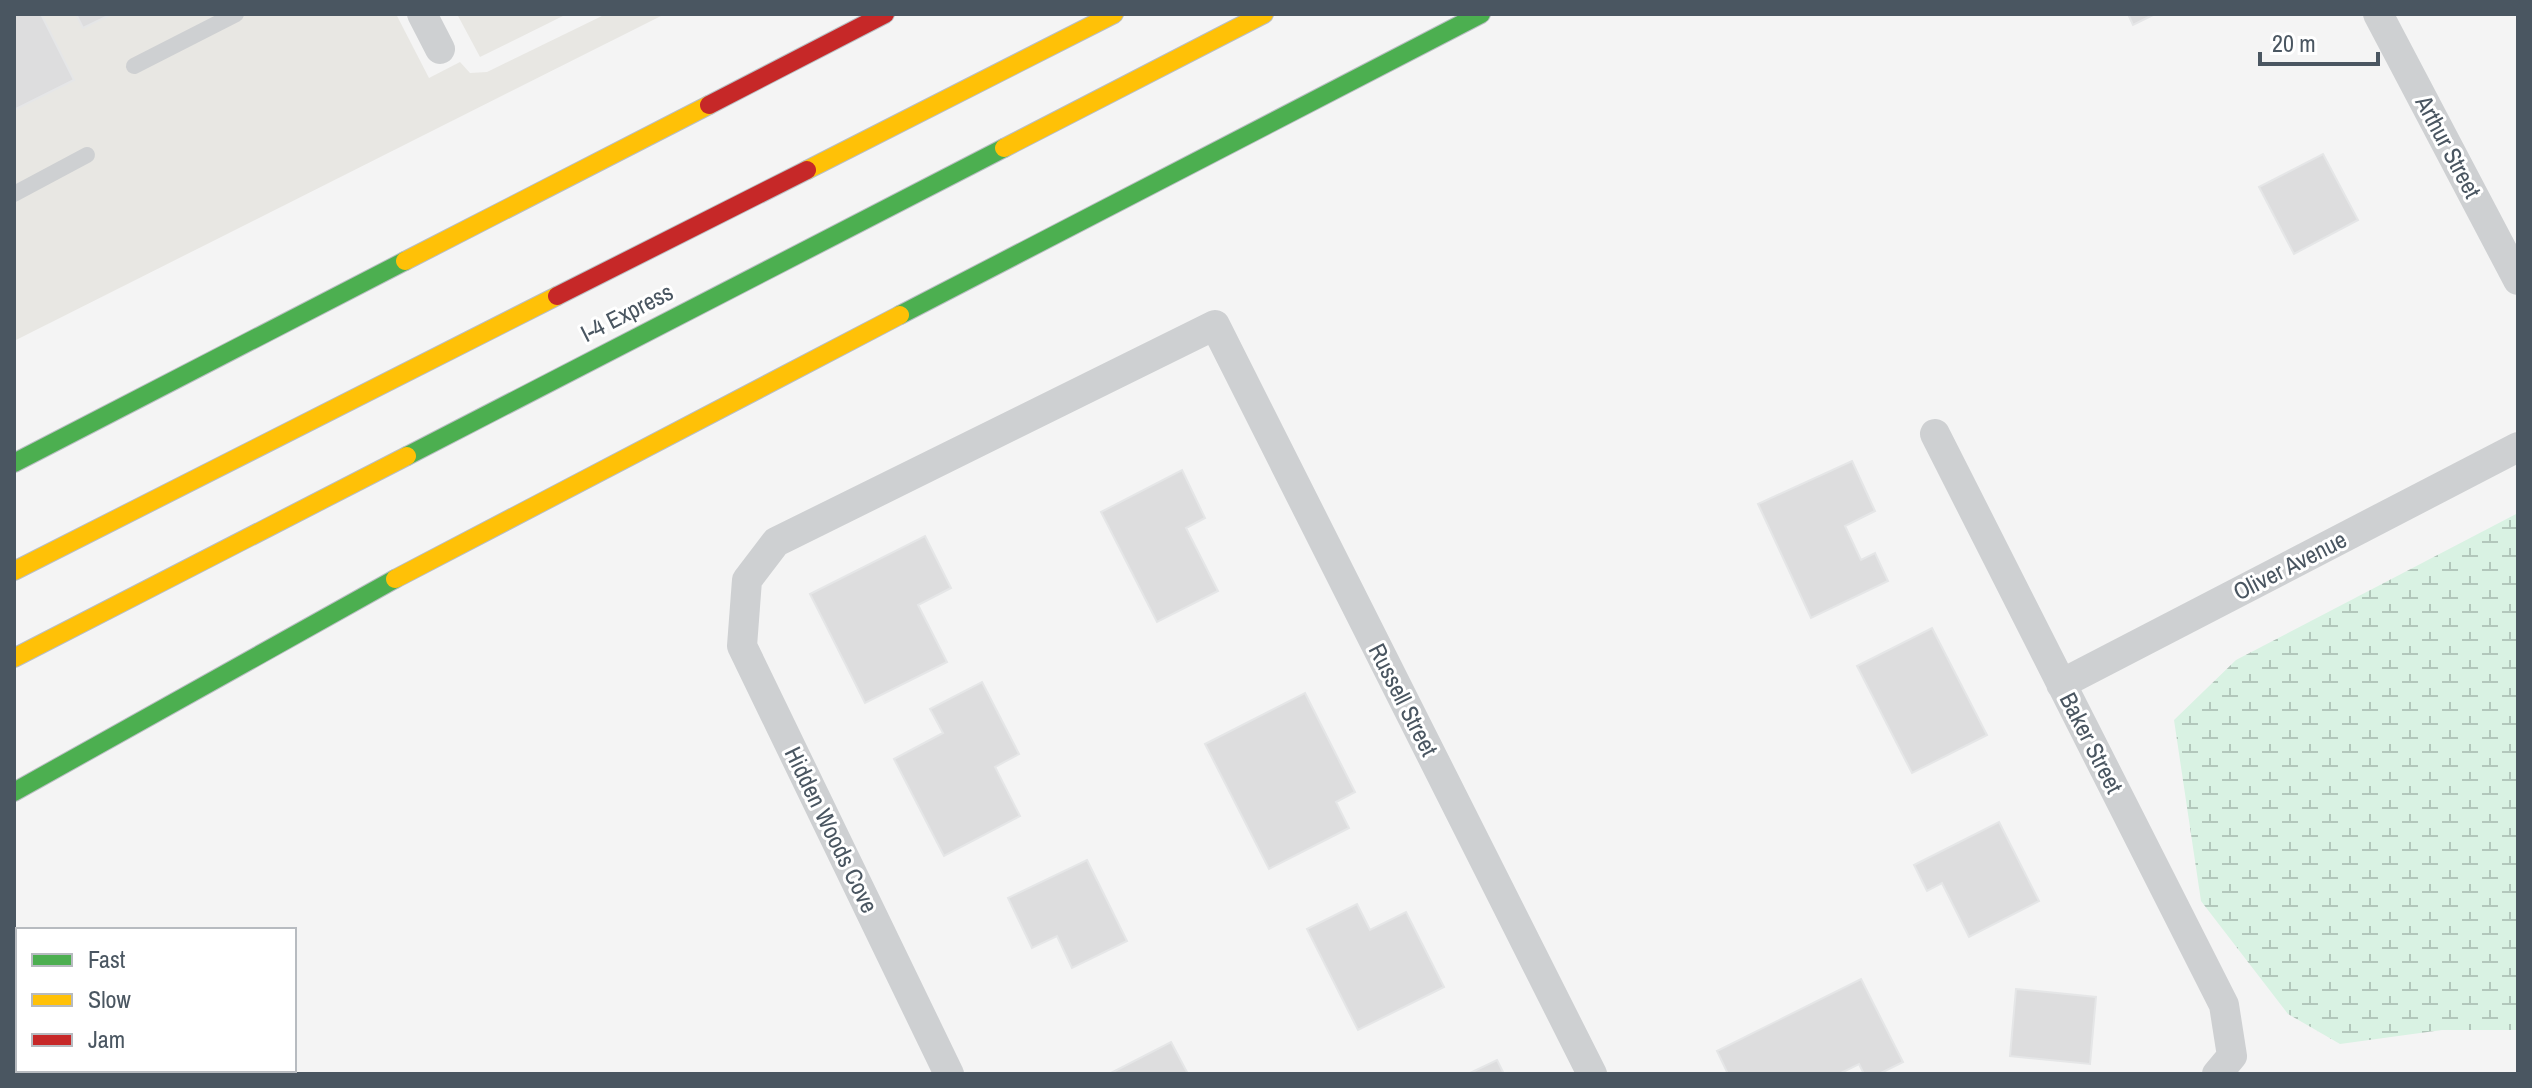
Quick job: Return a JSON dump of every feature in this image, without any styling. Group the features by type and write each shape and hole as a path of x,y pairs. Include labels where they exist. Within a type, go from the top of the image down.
{"highway":[{"path":"14,463 885,14"},
{"name":"I-4 Express","path":"14,571 1114,14"},
{"name":"I-4 Express","path":"14,658 1264,14"},
{"path":"14,792 475,535 1481,14"}],"street":[{"path":"422,14 440,49"},
{"name":"Arthur Street","path":"2378,14 2518,280"},
{"name":"Russell Street","path":"747,580 776,542 1215,325 1592,1074"},
{"name":"Baker Street","path":"1935,434 2224,1005 2225,1065"},
{"name":"Oliver Avenue","path":"2061,684 2518,447"},
{"name":"Hidden Woods Cove","path":"747,580 742,646 949,1074"}],"lane":[{"path":"134,66 236,14"},
{"path":"14,194 87,155"}],"shaded area":[{"path":"14,14 396,14 429,78 460,62 470,73 487,72 606,14 665,14 14,341"},
{"path":"457,14 567,14 480,57"}],"green space":[{"path":"2518,513 2518,1030 2442,1030 2340,1044 2288,1014 2201,901 2174,720 2236,660"}],"building":[{"path":"14,14 41,14 74,80 14,110"},
{"path":"76,14 112,14 83,28"},
{"path":"2128,14 2155,14 2133,25"},
{"path":"2323,154 2358,220 2294,254 2259,187"},
{"path":"1852,461 1875,511 1845,526 1861,560 1875,553 1888,581 1811,618 1758,504"},
{"path":"1182,470 1205,518 1186,528 1218,591 1157,622 1101,512"},
{"path":"925,536 951,588 918,605 947,662 865,703 810,594"},
{"path":"1932,628 1987,735 1912,773 1857,666"},
{"path":"982,682 1019,754 995,767 1020,816 944,856 894,759 943,733 930,709"},
{"path":"1305,693 1355,792 1336,802 1349,828 1269,869 1205,744"},
{"path":"1999,822 2039,901 1969,937 1942,883 1927,891 1914,865"},
{"path":"1087,860 1127,941 1072,968 1057,936 1032,948 1008,898"},
{"path":"1357,904 1370,930 1406,912 1444,987 1358,1030 1307,929"},
{"path":"1861,979 1903,1062 1879,1074 1864,1074 1859,1064 1839,1074 1728,1074 1717,1051"},
{"path":"2016,989 2096,997 2090,1064 2010,1056"},
{"path":"1171,1042 1188,1074 1109,1074"},
{"path":"1497,1060 1504,1074 1468,1074"}],"traffic: fast":[{"path":"900,315 1481,14"},
{"path":"407,456 1004,148"},
{"path":"14,463 405,261"},
{"path":"14,792 395,579"}],"traffic: slow":[{"path":"807,170 1114,14"},
{"path":"1004,148 1264,14"},
{"path":"405,261 709,105"},
{"path":"14,571 557,296"},
{"path":"395,579 900,315"},
{"path":"14,658 407,456"}],"traffic: jam":[{"path":"709,105 885,14"},
{"path":"557,296 807,170"}]}
